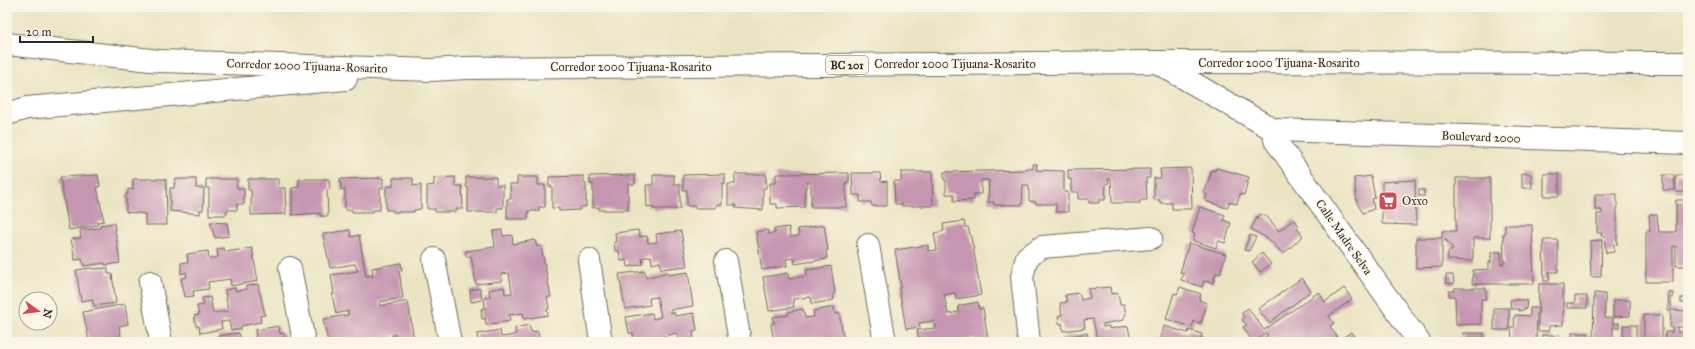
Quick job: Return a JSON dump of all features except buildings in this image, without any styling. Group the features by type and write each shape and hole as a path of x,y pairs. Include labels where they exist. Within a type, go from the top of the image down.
{"main road":[{"name":"Corredor 2000 Tijuana-Rosarito","path":"7,44 160,61 432,70 465,68 1157,62 1688,63"},
{"path":"1157,62 1274,130"},
{"path":"7,114 27,108 465,68"},
{"name":"Boulevard 2000","path":"1274,130 1688,144"},
{"name":"Calle Madre Selva","path":"1274,130 1275,140 1418,342"},
{"path":"1029,342 1022,277 1027,257 1042,247 1152,238"},
{"path":"868,244 885,342"},
{"path":"434,259 450,342"},
{"path":"589,260 601,342"},
{"path":"726,261 740,342"},
{"path":"290,268 304,342"},
{"path":"150,282 161,342"}],"place":[{"name":"Oxxo","path":"1388,201"}]}
